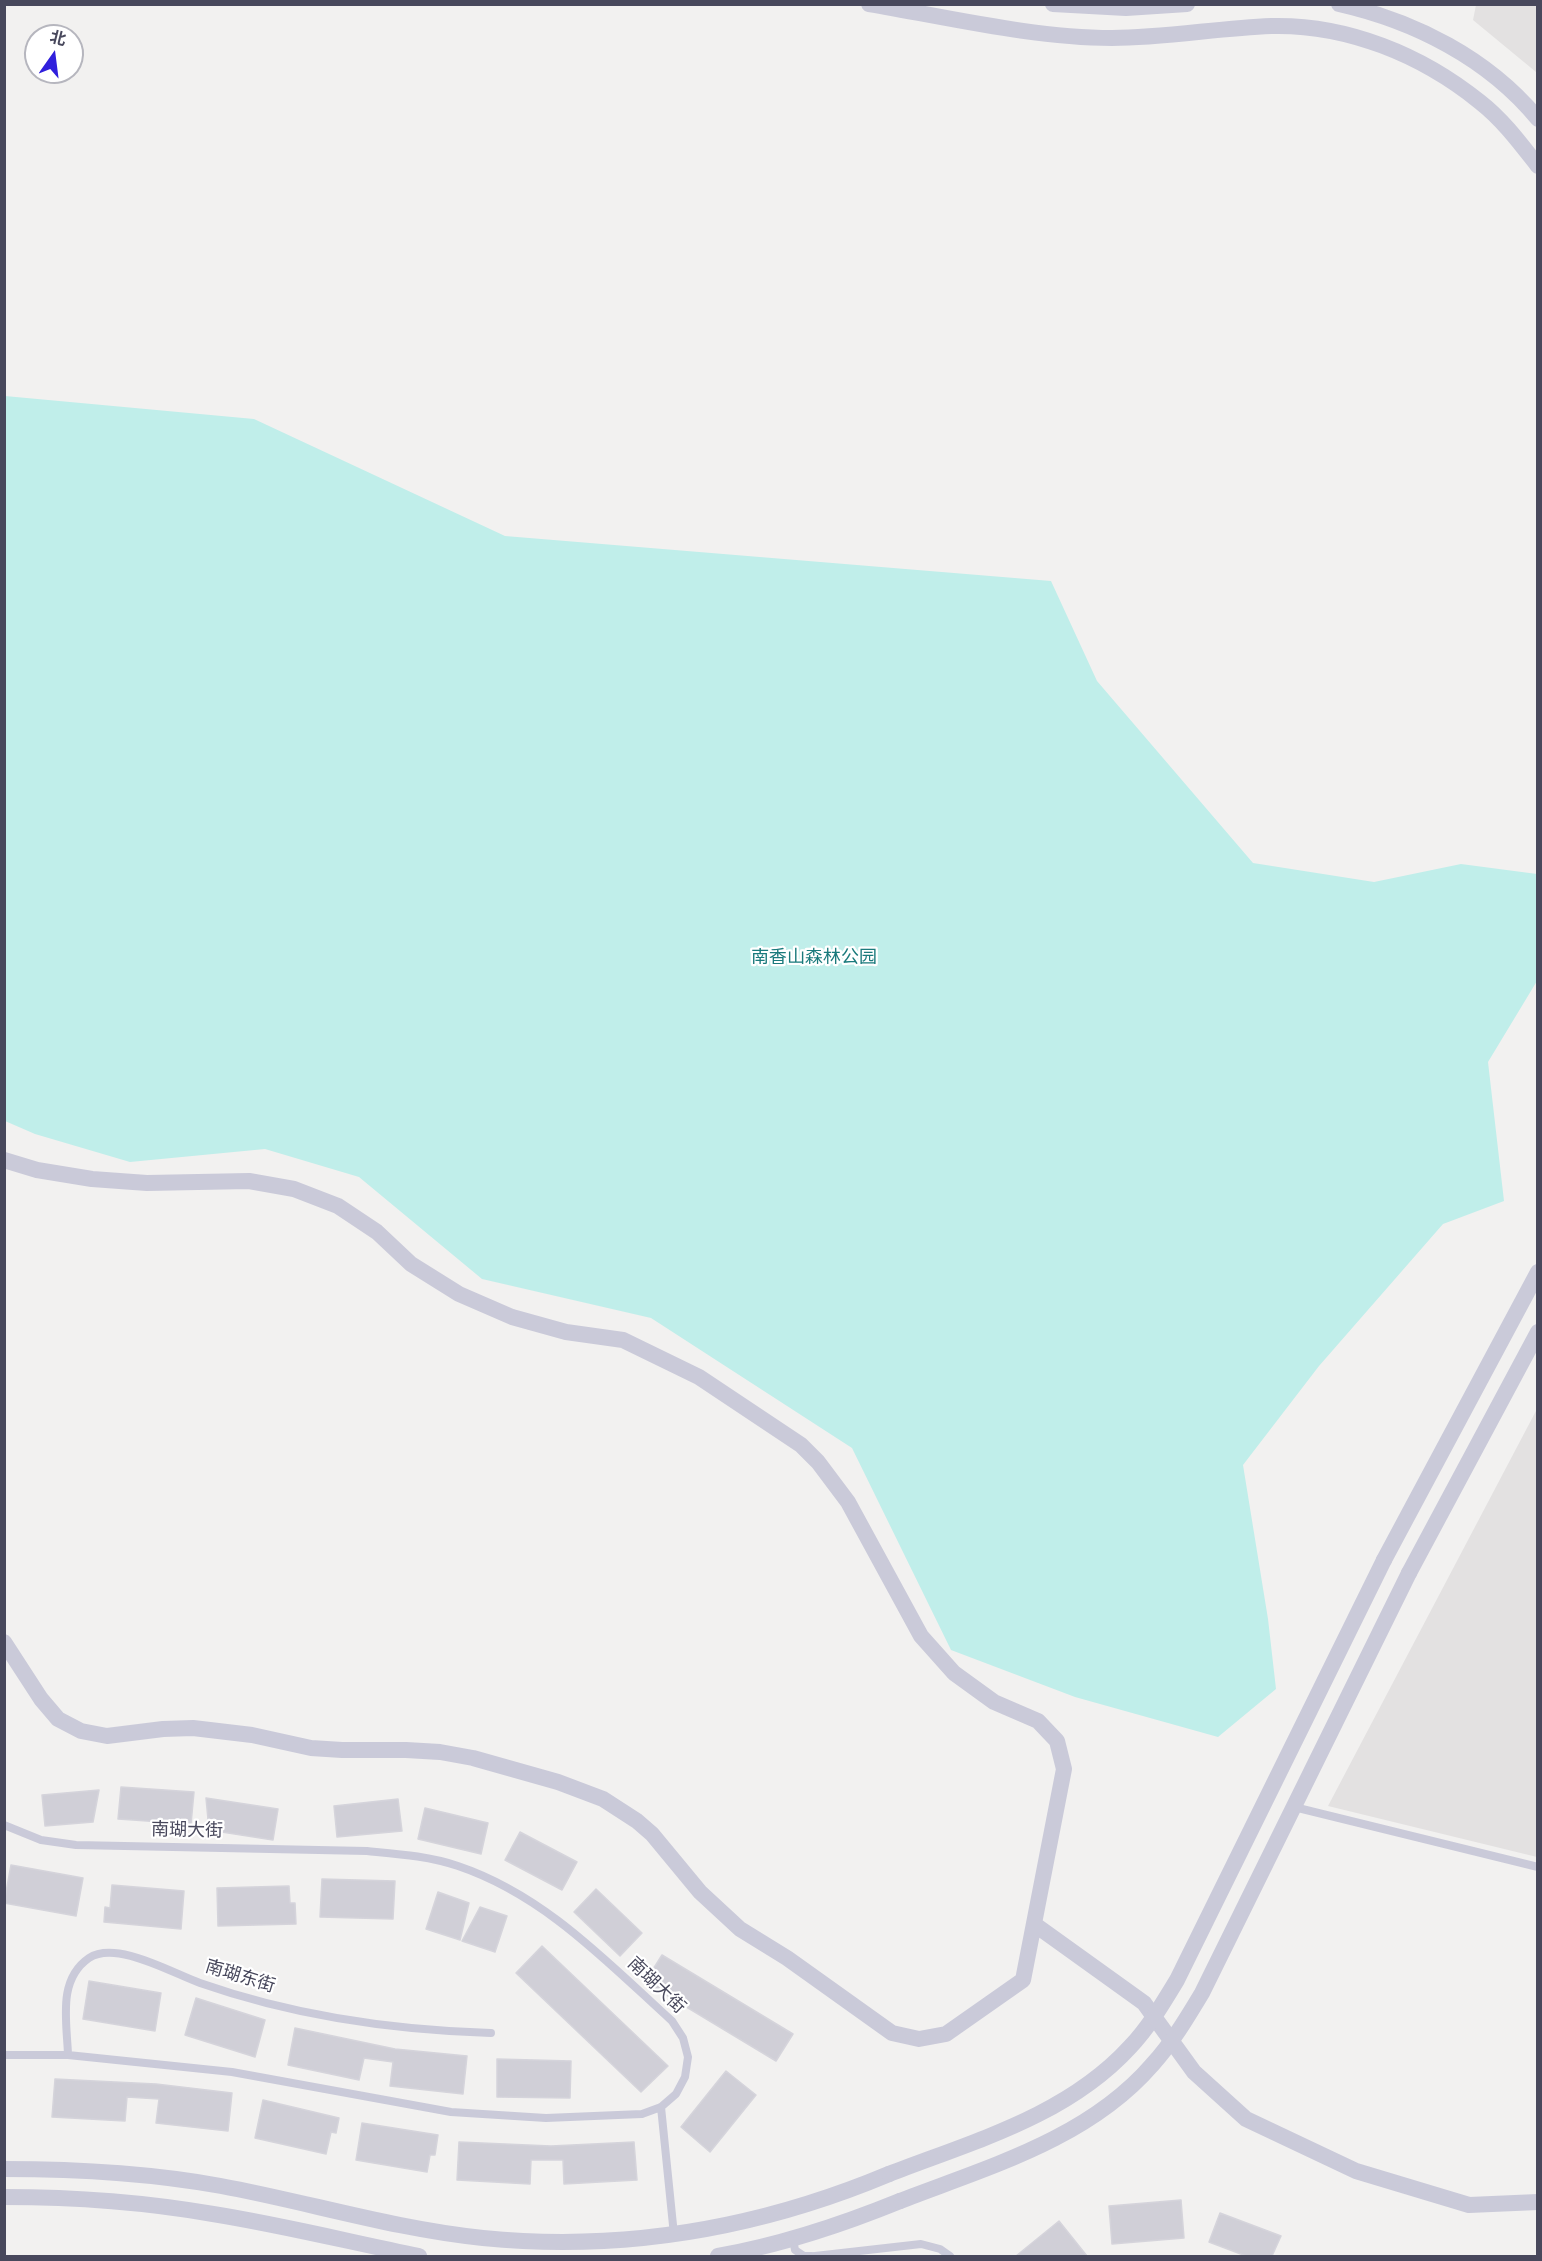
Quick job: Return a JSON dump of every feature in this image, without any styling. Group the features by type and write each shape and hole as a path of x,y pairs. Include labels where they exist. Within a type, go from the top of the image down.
{"street":[{"path":"869,4 1058,34 1112,38 1272,26 1318,29 1363,39 1405,54 1445,76 1482,103 1514,135 1538,166"},
{"path":"1053,4 1126,8 1187,4"},
{"path":"1339,4 1371,11 1417,28 1461,52 1500,82 1538,119"},
{"path":"4,1160 37,1170 92,1179 147,1183 249,1180 294,1189 338,1206 377,1232 411,1264 459,1294 512,1317 567,1332 623,1340 699,1377 801,1445 829,1474 848,1502 921,1636 954,1672 994,1701 1038,1721 1057,1741 1064,1769 1023,1980 946,2034 919,2038 892,2033 787,1958 740,1929 700,1892 652,1834 637,1821 603,1799 558,1782 473,1758 440,1752 311,1748 242,1733 193,1728 107,1736 81,1731 58,1719 41,1699 4,1642"},
{"path":"4,2169 102,2172 219,2186 440,2232 481,2238 565,2242 627,2240 674,2235 771,2216 850,2191 1030,2120 1075,2094 1100,2076 1130,2048 1156,2015 1177,1980 1384,1560 1538,1272"},
{"path":"718,2256 793,2239 861,2217 1042,2145 1091,2117 1119,2097 1151,2067 1179,2031 1202,1993 1409,1573 1538,1332"},
{"path":"1034,1924 1144,2003 1194,2072 1246,2119 1356,2171 1469,2205 1538,2202"},
{"path":"4,2197 101,2200 214,2214 419,2256"}],"lane":[{"path":"1294,1807 1538,1867"},
{"name":"南瑚大街","path":"4,1825 41,1839 76,1845 367,1851 412,1855 457,1866 499,1882 538,1905 574,1932 672,2021 683,2037 688,2057 687,2067 685,2077 676,2094 661,2107"},
{"name":"南瑚东街","path":"68,2055 66,1995 73,1973 90,1957 113,1952 136,1958 221,1990 308,2014 399,2028 491,2033"},
{"path":"4,2055 68,2055 232,2072 451,2112 546,2118 642,2114 661,2107 674,2235"},
{"path":"793,2239 795,2250 804,2256 921,2244 940,2249 950,2256"}],"shaded area":[{"path":"1476,5 1537,5 1536,72 1473,20"},
{"path":"1537,1409 1537,1857 1328,1806"}],"green space":[{"name":"南香山森林公园","path":"5,396 254,419 505,536 1051,581 1097,681 1253,863 1374,882 1461,864 1537,874 1537,981 1488,1062 1504,1201 1443,1224 1319,1366 1243,1465 1268,1619 1276,1689 1218,1737 1075,1697 951,1650 852,1448 651,1318 482,1279 359,1177 265,1149 130,1162 35,1134 5,1121"}],"building":[{"path":"121,1787 194,1792 191,1824 118,1819"},
{"path":"99,1790 93,1822 45,1826 42,1795"},
{"path":"206,1798 278,1809 273,1840 209,1830"},
{"path":"398,1799 402,1831 337,1837 334,1806"},
{"path":"425,1808 488,1823 481,1854 418,1839"},
{"path":"520,1832 577,1862 562,1890 505,1860"},
{"path":"11,1865 83,1878 76,1916 4,1903"},
{"path":"322,1879 395,1881 393,1919 320,1917"},
{"path":"112,1885 184,1891 181,1929 104,1922 105,1907 110,1908"},
{"path":"289,1886 290,1903 295,1903 296,1924 218,1926 217,1888"},
{"path":"596,1889 642,1933 620,1956 574,1912"},
{"path":"438,1892 469,1903 460,1940 426,1929"},
{"path":"480,1907 507,1916 495,1952 462,1941"},
{"path":"542,1946 668,2066 641,2092 516,1973"},
{"path":"662,1955 793,2034 776,2061 645,1982"},
{"path":"89,1981 161,1993 155,2031 83,2019"},
{"path":"196,1998 265,2020 255,2057 185,2035"},
{"path":"295,2028 395,2049 467,2056 463,2094 390,2086 393,2062 364,2058 359,2080 288,2065"},
{"path":"497,2059 571,2061 570,2098 497,2097"},
{"path":"726,2071 756,2095 710,2152 681,2127"},
{"path":"55,2079 156,2084 232,2093 228,2131 156,2123 159,2099 127,2097 125,2121 52,2117"},
{"path":"263,2100 339,2118 336,2133 331,2132 326,2154 255,2138"},
{"path":"362,2123 438,2135 435,2155 430,2155 427,2172 356,2160"},
{"path":"459,2142 551,2146 634,2142 637,2180 564,2184 563,2160 531,2160 530,2184 457,2180"},
{"path":"1181,2200 1184,2238 1112,2244 1109,2206"},
{"path":"1220,2213 1281,2236 1272,2256 1246,2256 1209,2242"},
{"path":"1059,2221 1087,2256 1016,2256"}]}
